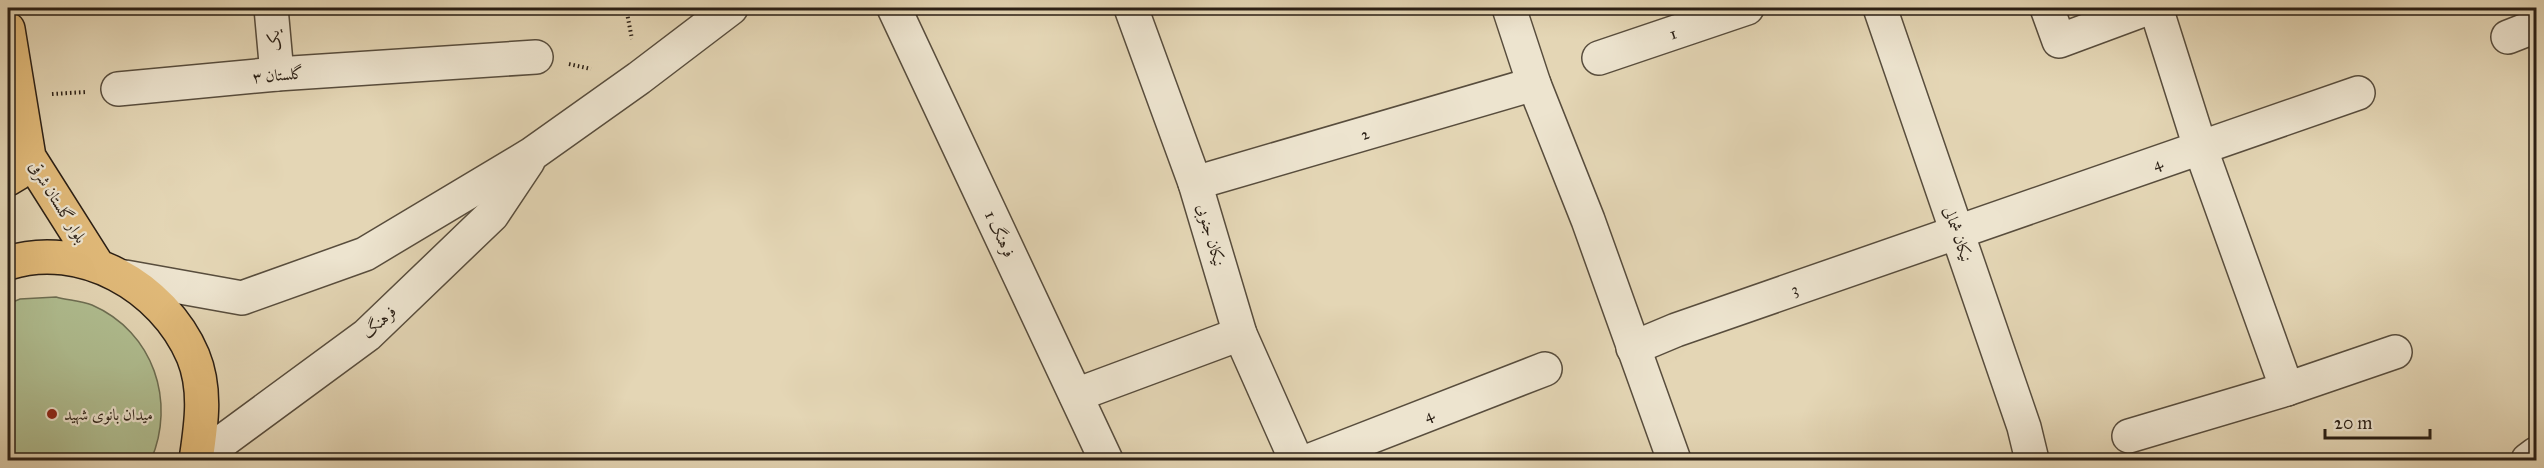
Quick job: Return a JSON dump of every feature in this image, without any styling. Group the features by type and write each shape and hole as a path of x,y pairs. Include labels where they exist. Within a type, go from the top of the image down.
{"main road":[{"name":"بلوار گلستان شرقی","path":"8,29 21,96 18,168 111,272"},
{"path":"8,263 59,257 111,272 165,311 193,357 204,409 196,460"}],"street":[{"name":"یک","path":"271,8 277,74"},
{"name":"فرهنگ","path":"111,272 242,298 365,254 532,154 639,78 731,8"},
{"name":"فرهنگ 1","path":"894,8 1106,460"},
{"name":"نیکان جنوبی","path":"1131,8 1195,183 1240,334 1296,460"},
{"path":"1509,8 1534,84 1588,220 1674,460"},
{"name":"1","path":"1599,58 1747,8"},
{"name":"نیکان شمالی","path":"1880,8 2024,427 2032,460"},
{"path":"2047,8 2059,41 2148,8"},
{"path":"2156,8 2200,147 2287,389"},
{"name":"گلستان ۳","path":"118,89 277,74 536,57"},
{"name":"2","path":"1195,183 1534,84"},
{"name":"4","path":"1957,232 2358,93"},
{"name":"فرهنگ","path":"196,460 367,335 492,215 532,154"},
{"name":"3","path":"1633,348 1676,330 1957,232"},
{"path":"1076,394 1240,334"},
{"path":"2129,436 2287,389 2395,352"},
{"name":"4","path":"1311,460 1545,369"},
{"path":"2528,460 2536,454"}],"path":[{"path":"536,57 639,78"},
{"path":"21,96 118,89"}],"green space":[{"path":"56,297 92,305 113,317 131,332 145,351 160,393 161,415 158,438 151,460 8,460 8,304 20,299"}],"place":[{"name":"میدان بانوی شهید","path":"52,414"}]}
